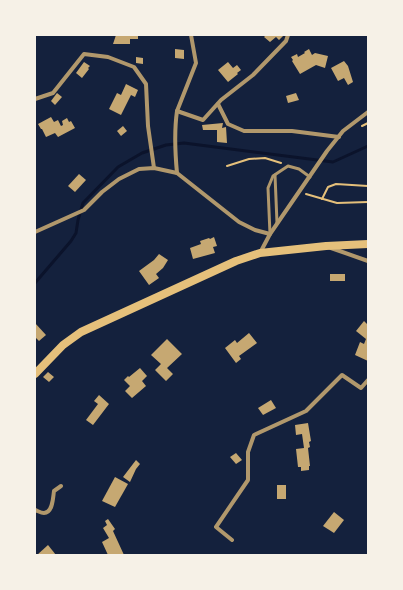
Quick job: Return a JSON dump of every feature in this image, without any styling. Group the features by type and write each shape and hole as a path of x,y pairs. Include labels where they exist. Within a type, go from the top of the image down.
{"main road":[{"path":"35,374 63,345 81,332 236,262 260,253 326,246 368,244"}],"street":[{"path":"177,173 174,148 177,111 196,64 191,35"},
{"path":"177,111 203,120 221,100 253,75 286,41 288,35"},
{"path":"35,99 53,93 84,54 108,57 134,67 146,84 148,126 154,168"},
{"path":"218,104 228,124 244,131 292,131 339,137"},
{"path":"260,253 277,223 324,155 343,131 368,112"},
{"path":"35,232 84,210 102,192 119,179 139,169 154,168 177,173 239,222 255,230 270,234"},
{"path":"326,246 368,261"},
{"path":"232,540 216,526 248,480 248,452 254,435 306,411 342,375 361,388 368,380"},
{"path":"35,510 43,514 48,512 51,508 54,491 61,486"}],"lane":[{"path":"270,234 268,188 273,176 288,166 299,169 310,177"},
{"path":"275,175 277,223"}],"path":[{"path":"227,166 249,159 265,158 288,166"},
{"path":"322,199 328,187 336,184 368,186"},
{"path":"299,192 337,204 368,202"}],"building":[{"path":"116,35 138,35 138,39 130,39 130,44 113,44"},
{"path":"266,35 284,35 279,40 276,37 270,42 264,37"},
{"path":"175,49 184,50 184,59 175,58"},
{"path":"309,49 312,55 315,53 328,56 325,68 316,65 300,74 291,57 297,54 298,57"},
{"path":"136,57 143,58 143,64 136,63"},
{"path":"344,61 348,66 353,82 348,85 344,78 338,81 331,68"},
{"path":"84,62 90,66 82,78 76,73"},
{"path":"228,62 233,68 237,65 241,70 228,82 218,70"},
{"path":"126,84 138,90 135,97 131,95 121,115 109,109 117,93 121,95"},
{"path":"57,93 62,97 55,105 51,101"},
{"path":"296,93 299,100 288,103 286,96"},
{"path":"51,117 54,122 58,120 61,126 63,125 62,121 67,118 69,122 71,121 75,128 58,137 55,133 46,137 38,124"},
{"path":"223,123 222,128 226,127 227,143 217,142 217,130 203,130 202,125"},
{"path":"123,126 127,131 121,136 117,131"},
{"path":"79,174 86,180 75,192 68,186"},
{"path":"214,237 217,246 213,247 215,253 193,259 190,248 201,244 200,241"},
{"path":"159,254 168,260 163,268 156,274 159,278 149,285 139,271 154,260"},
{"path":"330,274 345,274 345,281 330,281"},
{"path":"364,321 368,325 368,361 355,355 360,342 364,344 366,339 356,331"},
{"path":"35,323 46,335 39,341 35,337"},
{"path":"249,333 257,343 239,356 241,359 236,363 225,348 235,340 237,343"},
{"path":"167,339 182,354 167,368 173,374 166,381 155,370 161,364 151,355"},
{"path":"140,368 147,376 142,381 146,386 132,398 125,391 130,386 124,380"},
{"path":"48,372 54,377 49,382 43,377"},
{"path":"99,395 109,404 93,425 86,420 98,404 94,401"},
{"path":"271,400 276,408 263,415 258,408"},
{"path":"308,423 311,441 309,442 310,447 308,448 310,466 309,470 301,471 301,467 298,467 296,449 304,448 302,434 296,435 295,425"},
{"path":"236,453 242,460 236,464 230,457"},
{"path":"136,460 140,464 130,482 123,477"},
{"path":"115,477 128,484 115,507 102,501"},
{"path":"277,485 286,485 286,499 277,499"},
{"path":"334,512 344,520 334,533 323,526"},
{"path":"108,519 115,529 113,531 124,555 108,555 102,542 109,538 103,528 107,525 105,521"},
{"path":"48,545 56,555 37,555"}],"waterway":[{"path":"35,283 71,241 76,233 83,203 118,167 142,153 166,145 184,143 333,162 368,146"}]}
